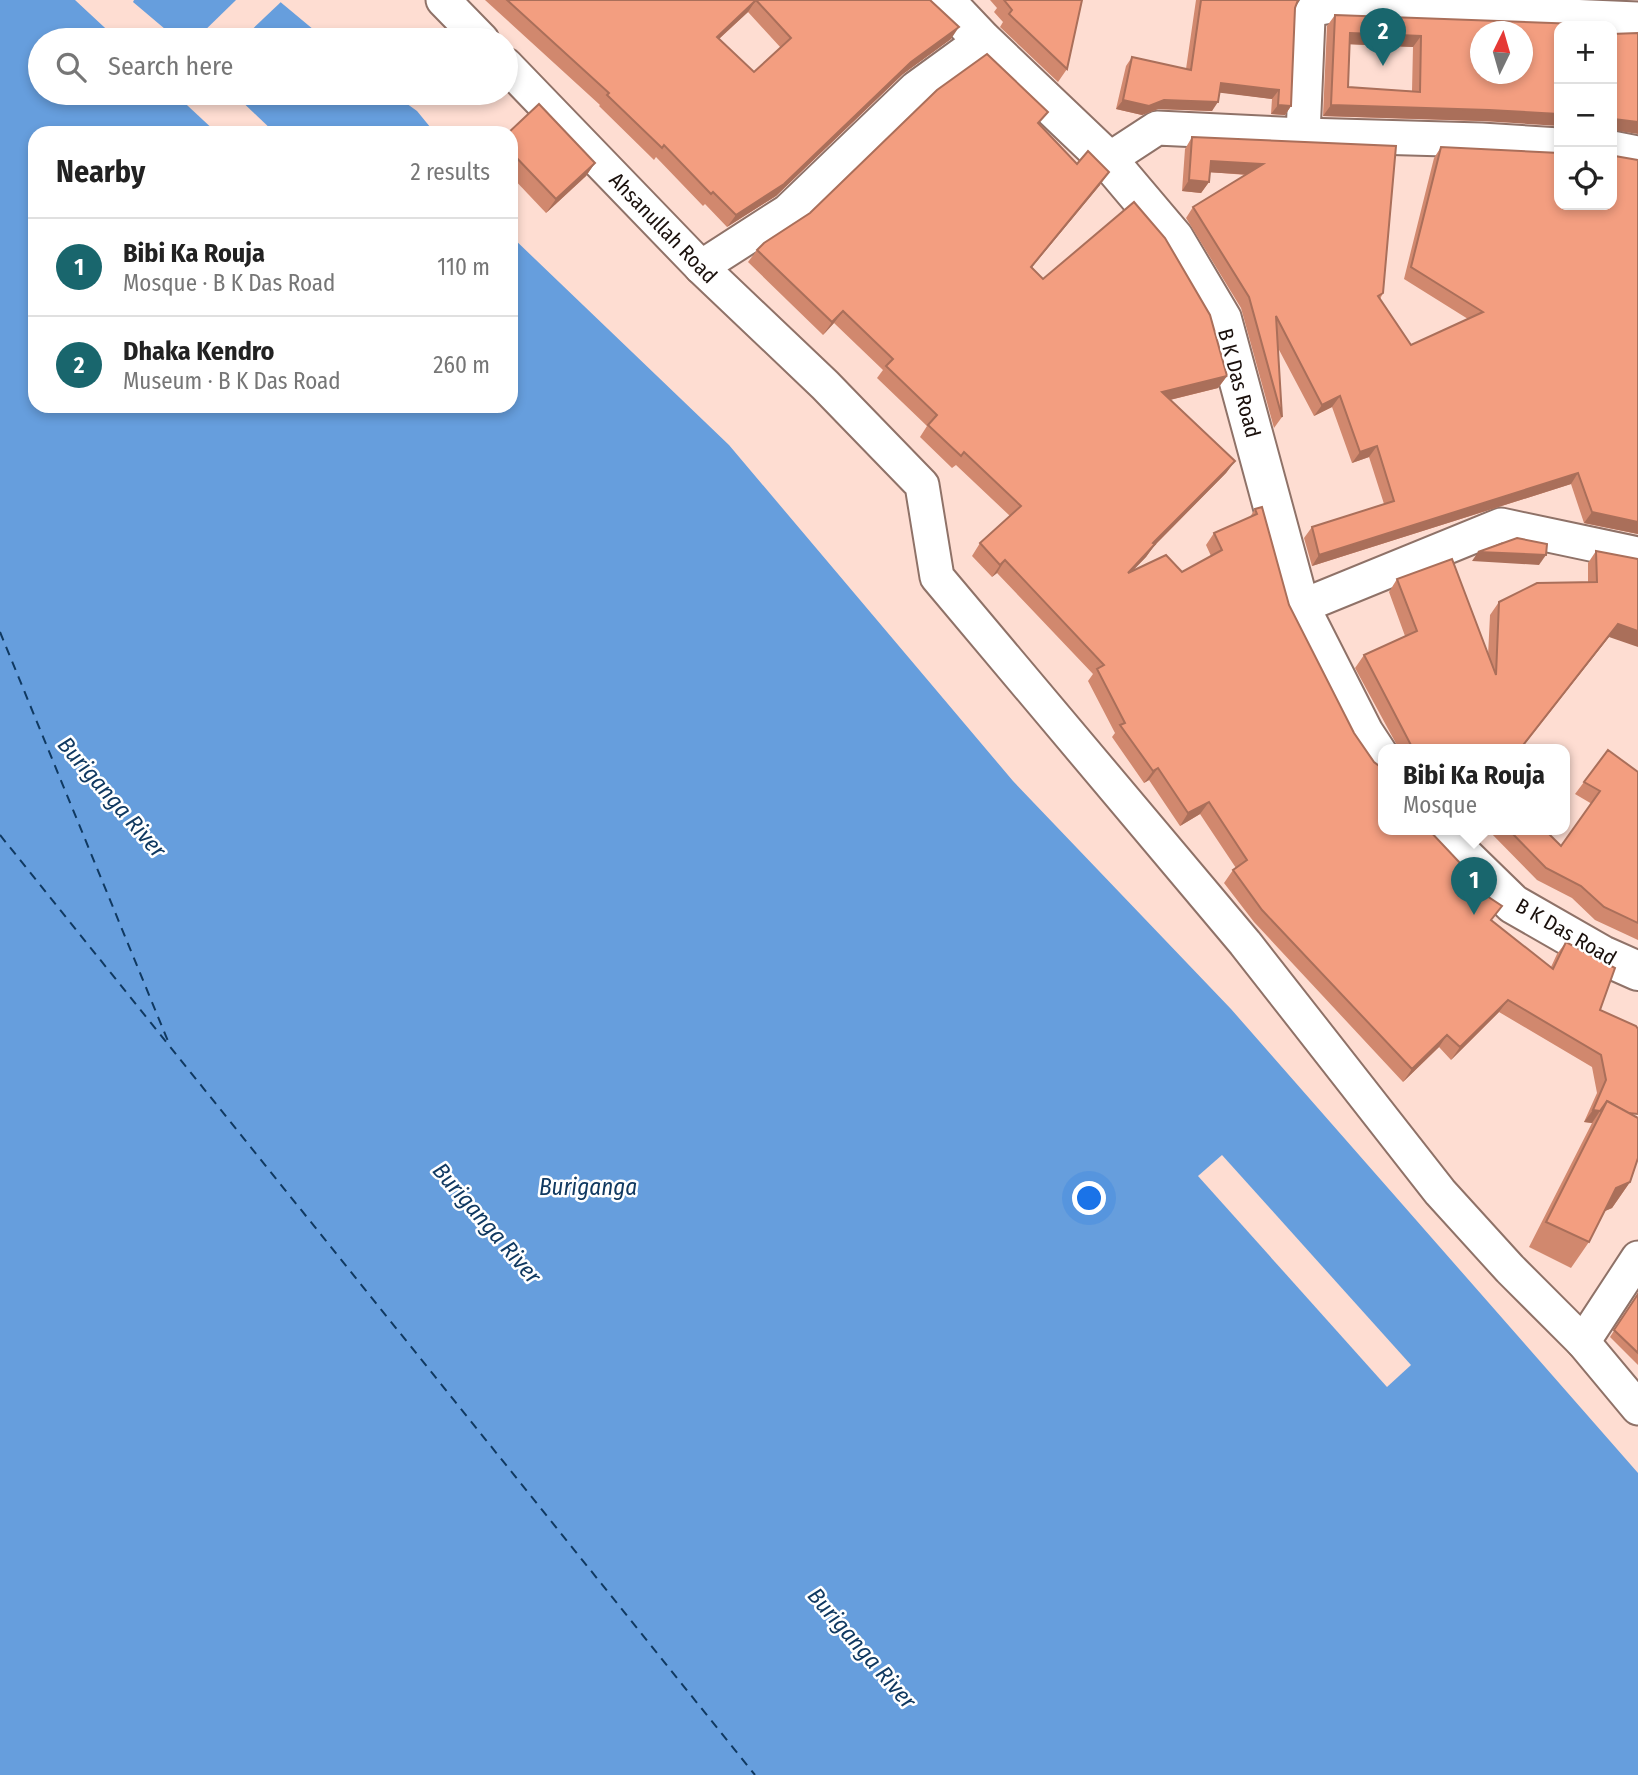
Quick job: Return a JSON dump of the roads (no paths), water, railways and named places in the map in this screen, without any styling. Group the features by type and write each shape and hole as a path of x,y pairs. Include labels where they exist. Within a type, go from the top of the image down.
{"street":[{"path":"443,0 470,28"},
{"name":"B K Das Road","path":"944,0 1108,160 1174,238 1222,319 1300,607 1364,733 1378,754"},
{"path":"1303,135 1308,18 1314,9 1331,6 1638,19"},
{"path":"701,267 788,211 916,88 982,40"},
{"name":"Ahsanullah Road","path":"518,77 701,267 825,385 922,485 937,577 1245,943 1440,1192 1510,1269 1583,1342 1638,1408"},
{"path":"1108,160 1157,128 1554,145"},
{"path":"1617,149 1638,153"},
{"path":"1300,607 1501,525 1638,554"},
{"name":"B K Das Road","path":"1442,835 1513,904 1602,955 1638,971"},
{"path":"1583,1342 1638,1258"}],"water":[{"name":"Buriganga","path":"0,0 278,0 312,28 28,28 28,105 409,105 429,126 28,126 28,413 518,413 518,243 729,445 1013,781 1231,1009 1638,1473 1638,1775 0,1775"}],"place":[{"name":"Dhaka Kendro","path":"1383,66"},
{"name":"Bibi Ka Rouja","path":"1474,915"}],"water label":[{"name":"Buriganga River","path":"112,797"},
{"name":"Buriganga River","path":"487,1223"},
{"name":"Buriganga River","path":"862,1648"}]}
